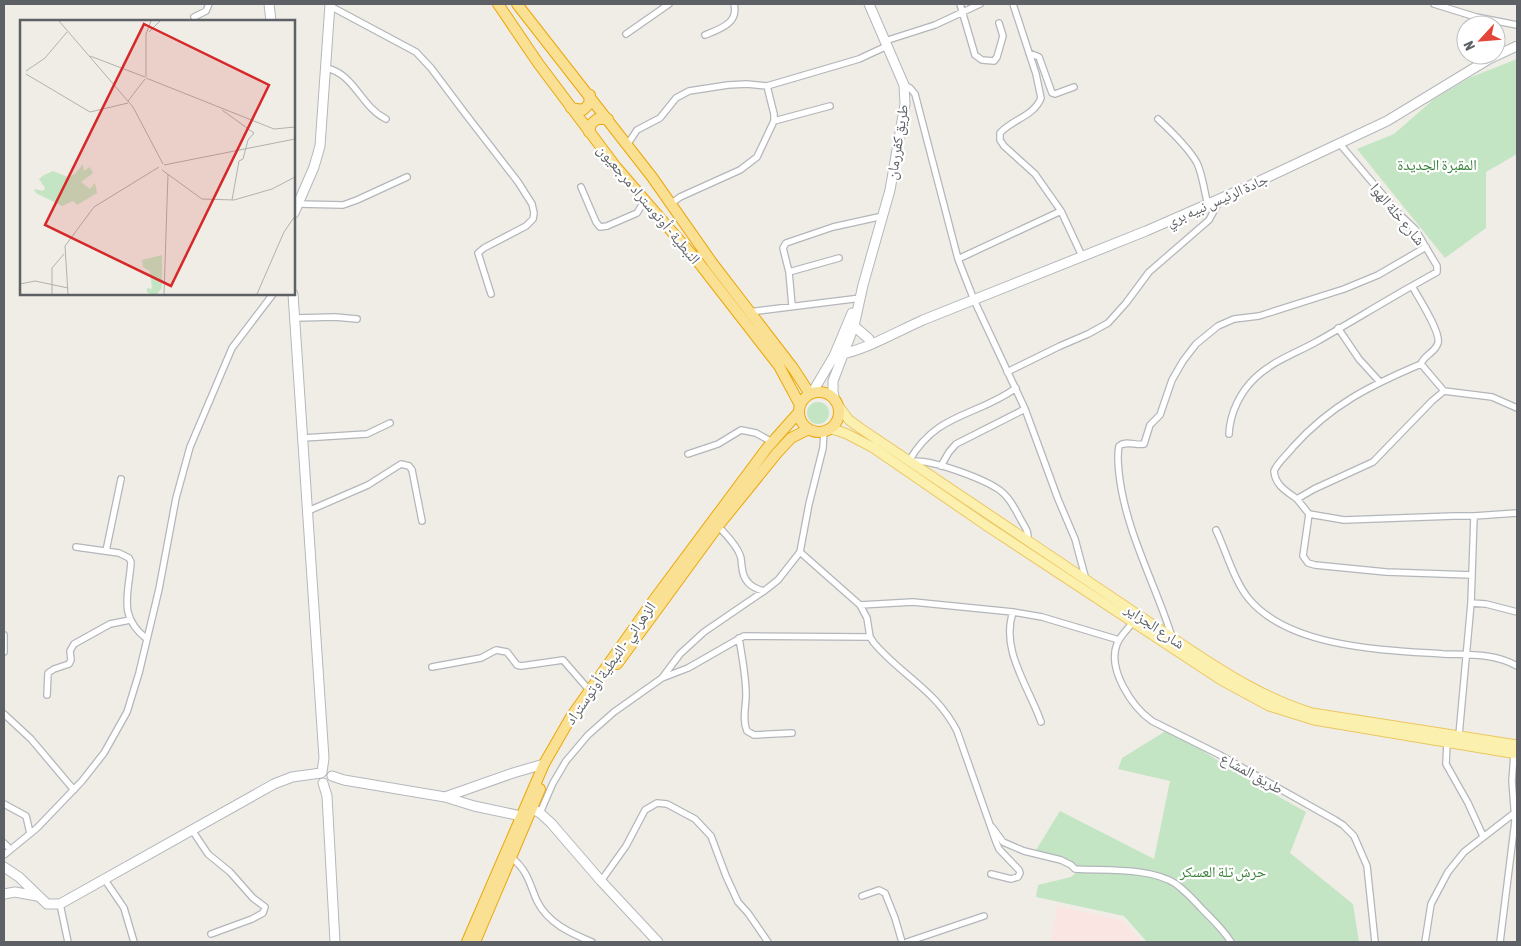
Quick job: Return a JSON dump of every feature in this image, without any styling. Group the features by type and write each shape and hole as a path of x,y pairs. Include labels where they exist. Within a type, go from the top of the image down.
{"highway":[{"name":"النبطية - أوتوستراد مرجعيون","path":"498,4 538,63 589,132 644,200 699,263 779,366 799,408"},
{"name":"النبطية - أوتوستراد مرجعيون","path":"517,4 590,95 672,203 749,312 811,393"},
{"path":"571,108 584,110 590,95"},
{"path":"589,132 592,124 597,119 608,119"},
{"path":"821,392 829,395 836,403 837,419 826,430 816,431 809,429 800,418 799,408 806,396 811,393 821,392"},
{"name":"الزهراني - النبطية أوتوستراد","path":"468,942 544,764 571,717 656,596 799,408"},
{"name":"الزهراني - النبطية أوتوستراد","path":"475,942 512,858 536,811 546,775 587,704 718,526 776,453 791,438 809,429"}],"main road":[{"name":"شارع الجزاير","path":"836,403 854,424 1027,541 1245,684 1285,704 1312,713 1459,735 1516,751"},
{"name":"شارع الجزاير","path":"826,430 836,430 847,434 872,447 1221,680 1269,706 1325,723 1446,743 1516,751"}],"street":[{"path":"194,17 206,11 209,4"},
{"path":"269,4 271,20"},
{"path":"626,34 669,4"},
{"path":"705,35 730,22 735,14 734,4"},
{"name":"طريق كفررمان","path":"858,298 890,190 905,104 904,85 869,4"},
{"path":"960,4 975,55 982,60 994,61 997,57 1003,36 999,24"},
{"path":"627,144 637,130 664,115 676,98 689,91 728,84 767,86 859,59 886,44 935,25 963,10 980,4"},
{"path":"1013,4 1042,98 1033,111 1007,126 1000,133 1000,140 1004,146 1035,174 1061,211 1082,256"},
{"path":"1434,4 1476,17 1517,24"},
{"path":"406,178 382,190 343,205 296,208 319,153 330,5 416,52 431,68 514,176 532,204 534,216 529,224 478,253 492,294"},
{"name":"جادة الرئيس نبيه بري","path":"905,328 1208,205 1387,121 1489,59 1517,46"},
{"path":"1029,53 1039,57 1045,69 1052,93 1055,94 1074,87"},
{"path":"326,68 337,72 348,80 368,106 376,114 386,118"},
{"path":"904,85 910,88 917,102 958,259 974,300 1026,409 1074,539 1086,580"},
{"path":"672,203 680,197 740,170 754,160 774,121 767,86"},
{"path":"774,121 830,106"},
{"path":"1158,119 1196,163 1202,177 1208,205"},
{"name":"شارع خلة الهوا","path":"1339,144 1399,214 1415,229 1438,270 1430,277 1412,286"},
{"path":"581,187 600,227 638,213 644,200"},
{"path":"1007,372 1088,334 1108,322 1126,303 1149,272 1209,220 1221,198"},
{"path":"958,259 1061,211"},
{"path":"792,306 789,272 783,248 786,243 833,226 883,216"},
{"path":"1172,637 1124,504 1117,456 1119,446 1122,443 1139,445 1145,443 1150,425 1160,415 1172,380 1183,361 1196,344 1218,326 1234,319 1259,316 1358,284 1426,247"},
{"path":"789,272 838,258"},
{"path":"1229,434 1229,423 1238,400 1256,377 1268,367 1412,286 1435,330 1438,340 1436,348 1423,358 1421,364 1379,382 1351,398 1305,434 1275,468 1274,474 1279,485 1297,499 1309,514 1344,520 1474,516 1517,512"},
{"path":"4,855 30,833 74,790 104,753 127,712 147,639 166,557 176,498 190,447 232,348 272,295"},
{"path":"294,295 335,942"},
{"path":"749,312 858,298"},
{"path":"836,403 833,381 854,326 858,298"},
{"path":"811,393 836,351 858,298"},
{"path":"295,318 335,317 357,319"},
{"path":"854,326 869,339"},
{"path":"836,351 891,337 905,328"},
{"path":"846,349 869,339 905,328"},
{"path":"1338,328 1359,359 1379,382"},
{"path":"1421,364 1444,391 1492,398 1517,408"},
{"path":"910,461 920,444 934,430 992,402 1016,388"},
{"path":"1297,499 1314,489 1373,462 1444,391"},
{"path":"941,466 956,444 1026,409"},
{"path":"303,438 366,434 390,422"},
{"path":"688,454 718,444 741,430 756,434 772,442"},
{"path":"662,678 691,642 778,580 800,552 826,430"},
{"path":"910,461 918,460 941,466 972,476 999,489 1010,501 1027,531 1027,541"},
{"path":"308,511 368,485 404,464 412,470 422,521"},
{"path":"106,551 121,479"},
{"path":"1309,514 1303,556 1308,563 1386,572 1472,575"},
{"path":"1459,735 1471,603 1474,516"},
{"path":"718,526 739,552 743,572 748,583 764,591"},
{"path":"1216,530 1236,576 1250,600 1263,612 1297,632 1314,638 1357,646 1497,657 1517,666"},
{"path":"76,547 125,555 131,561 126,608 130,620 136,629 147,639"},
{"path":"800,552 860,605 867,618 870,637 878,649 929,692 949,716 957,731 999,849 1020,873 1018,877 1011,879 991,874"},
{"path":"860,605 913,602 1013,612 1042,617 1119,640 1134,622"},
{"path":"1471,603 1486,604 1517,612"},
{"path":"1013,612 1009,631 1012,650 1041,722"},
{"path":"46,695 48,673 51,670 69,664 71,660 70,651 74,644 110,624 130,620"},
{"path":"4,635 4,652"},
{"path":"658,942 600,881 552,823 536,811 566,761 588,735 614,712 662,678 688,668 739,638 744,636 870,637"},
{"path":"739,638 745,673 745,724 747,731 754,735 792,733"},
{"name":"طريق المشاع","path":"1119,640 1115,658 1119,677 1129,697 1148,718 1218,754 1343,825 1354,836 1367,866 1375,942"},
{"path":"432,667 481,658 496,650 500,650 508,652 517,665 521,666 563,660 590,691"},
{"path":"4,714 31,740 74,790"},
{"path":"1446,743 1446,764 1468,803 1483,836"},
{"path":"1500,942 1516,812 1512,793 1516,751"},
{"path":"444,797 544,764"},
{"path":"4,867 47,904 60,904 274,784 292,777 326,777 344,780 444,797 474,806 522,816"},
{"path":"4,804 26,816 30,833"},
{"path":"600,881 626,846 645,810 653,805 667,804 695,818 711,836 728,882 738,902 768,942"},
{"path":"1425,942 1431,904 1440,885 1464,852 1516,812"},
{"path":"988,822 1003,842 1024,851 1061,860 1071,865 1075,870 1141,873 1161,877 1176,884 1215,922 1231,942"},
{"path":"192,830 208,854 230,872 253,898 265,907 263,913 252,919 212,934"},
{"path":"4,843 10,850"},
{"path":"512,858 526,872 538,902 550,918 569,933 592,942"},
{"path":"105,880 124,908 134,942"},
{"path":"862,896 879,890 885,893 902,942"},
{"path":"4,894 15,892 38,896"},
{"path":"60,904 68,942"},
{"path":"907,942 984,916"}],"shaded area":[{"path":"1057,906 1122,920 1142,942 1051,942"}],"green space":[{"name":"المقبرة الجديدة","path":"1517,59 1517,154 1486,172 1486,228 1445,258 1357,149 1394,134 1434,99 1469,78 1506,65"},
{"path":"818,402 826,405 829,413 826,421 818,424 810,421 807,413 810,405"},
{"name":"حرش تلة العسكر","path":"1169,729 1242,776 1306,812 1290,853 1353,904 1359,942 1147,942 1124,916 1036,897 1038,885 1071,877 1076,873 1075,868 1036,850 1060,811 1154,859 1170,781 1118,769 1122,758"}]}
